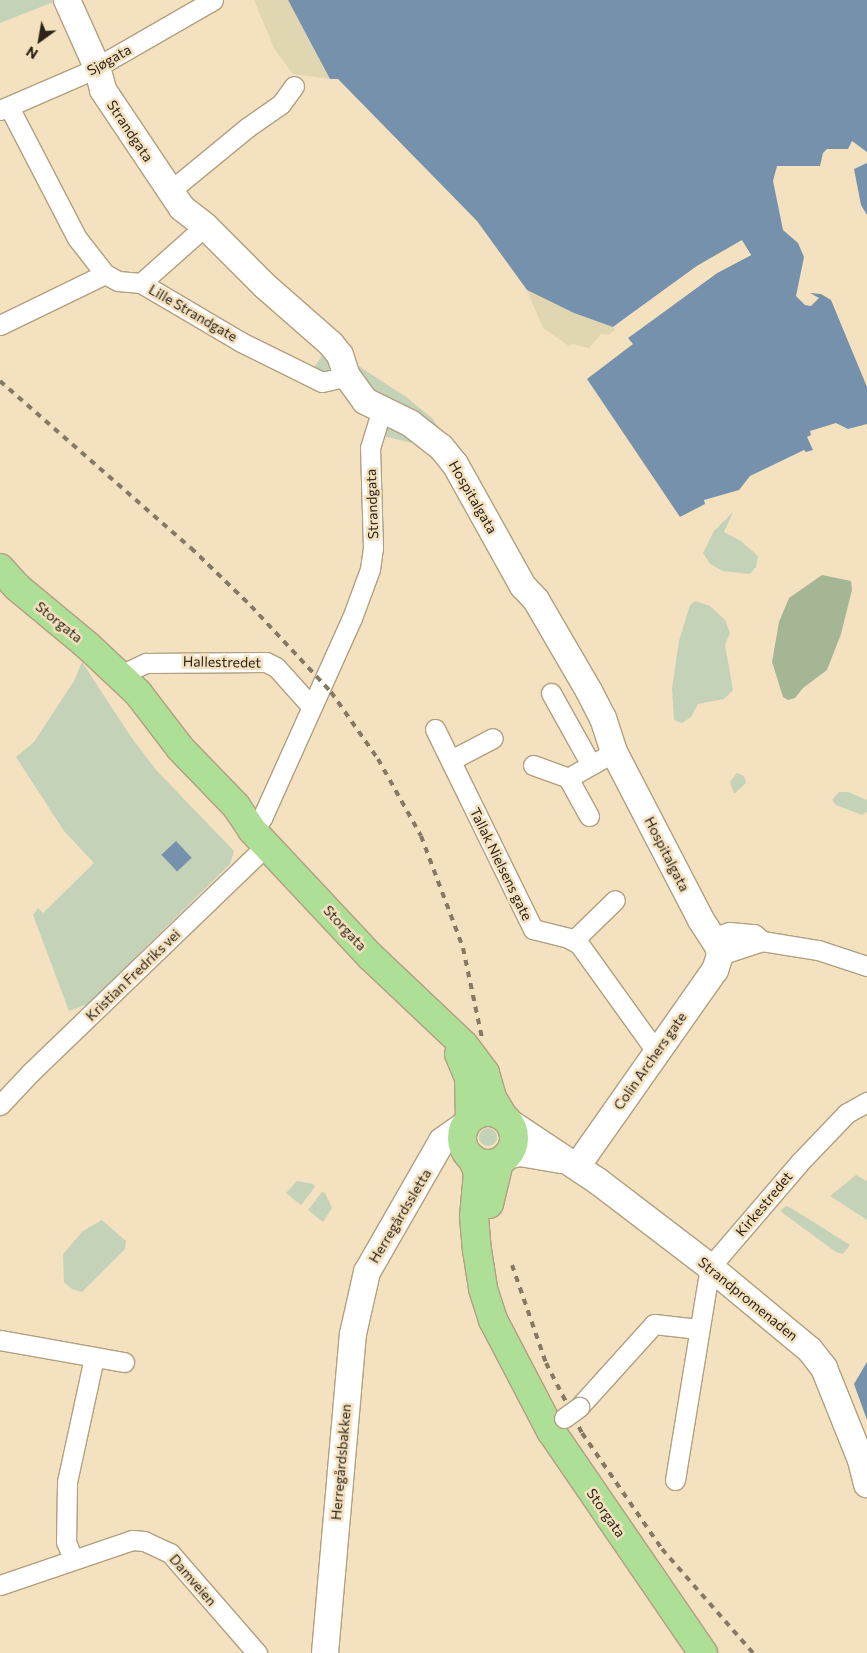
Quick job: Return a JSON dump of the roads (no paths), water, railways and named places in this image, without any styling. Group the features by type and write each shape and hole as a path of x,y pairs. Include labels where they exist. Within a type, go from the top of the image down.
{"main road":[{"name":"Strandgata","path":"67,0 97,67 103,90 176,187 193,219 205,226 265,286 331,344 340,355 334,379 381,411"},
{"name":"Hospitalgata","path":"381,411 410,422 447,453 471,489 523,586 527,605 593,725 614,752 701,920 717,946"},
{"name":"Storgata","path":"0,568 118,676 125,694 161,745 226,815 259,838 370,956 464,1045 485,1073 492,1098 506,1119"},
{"name":"Colin Archers gate","path":"573,1163 715,970 717,946"},
{"name":"Storgata","path":"440,1023 469,1078 468,1138 478,1172 474,1218 483,1289 493,1320 548,1426 585,1484 703,1653"},
{"path":"486,1111 506,1119 514,1139 503,1159 480,1162 468,1138 486,1111"},
{"name":"Strandpromenaden","path":"506,1119 573,1163 710,1267 786,1329 824,1368 861,1460 867,1484"},
{"name":"Herregårdssletta","path":"367,1272 433,1160 442,1141 468,1138"},
{"name":"Strandpromenaden","path":"503,1159 520,1153 573,1163"},
{"name":"Storgata","path":"503,1159 486,1219 487,1250 518,1368"},
{"name":"Herregårdsbakken","path":"325,1653 353,1334 367,1272"}],"street":[{"name":"Sjøgata","path":"4,109 97,67 213,0"},
{"path":"176,187 248,127 281,104 294,86"},
{"path":"0,325 105,274 77,238 4,109"},
{"path":"141,283 205,226"},
{"name":"Lille Strandgate","path":"105,274 118,281 141,283 241,342 334,379"},
{"name":"Strandgata","path":"259,838 262,818 370,569 373,548 370,448 381,411"},
{"name":"Hallestredet","path":"118,676 146,663 184,661 266,662 276,667 311,706"},
{"path":"551,693 591,764"},
{"name":"Tallak Nielsens gate","path":"435,729 533,929 574,940"},
{"path":"451,760 493,738"},
{"path":"568,778 614,752"},
{"path":"533,765 568,778 588,816"},
{"name":"Kristian Fredriks vei","path":"2,1097 259,838"},
{"path":"615,900 574,940 656,1051"},
{"path":"717,946 762,940 818,950 867,966"},
{"name":"Kirkestredet","path":"710,1267 783,1182 848,1113 867,1102"},
{"path":"675,1480 710,1267"},
{"path":"567,1415 654,1324 699,1329"},
{"path":"0,1340 124,1362"},
{"path":"73,1559 66,1542 68,1482 94,1357"},
{"name":"Damveien","path":"0,1585 132,1540 158,1544 170,1553 257,1653"}],"water":[{"path":"288,0 867,0 867,152 852,141 848,149 827,149 823,153 820,166 777,166 773,181 783,230 798,243 804,257 796,296 805,305 811,306 819,298 810,293 821,294 831,300 867,387 867,424 848,429 836,423 810,431 811,435 807,437 813,450 806,452 804,450 750,476 739,490 704,500 705,504 680,517 587,379 633,344 628,338 717,273 751,255 741,241 697,266 613,327 574,313 527,290 477,221 338,79 330,79"},
{"path":"867,163 867,215 861,205 854,169"},
{"path":"176,841 192,858 177,871 161,855"},
{"path":"867,1362 867,1420 854,1384"}],"railway":[{"path":"0,381 191,548 251,606 331,692 378,759 421,836 463,948 482,1038"},
{"path":"512,1265 546,1363 582,1433 662,1549 753,1653"}]}
